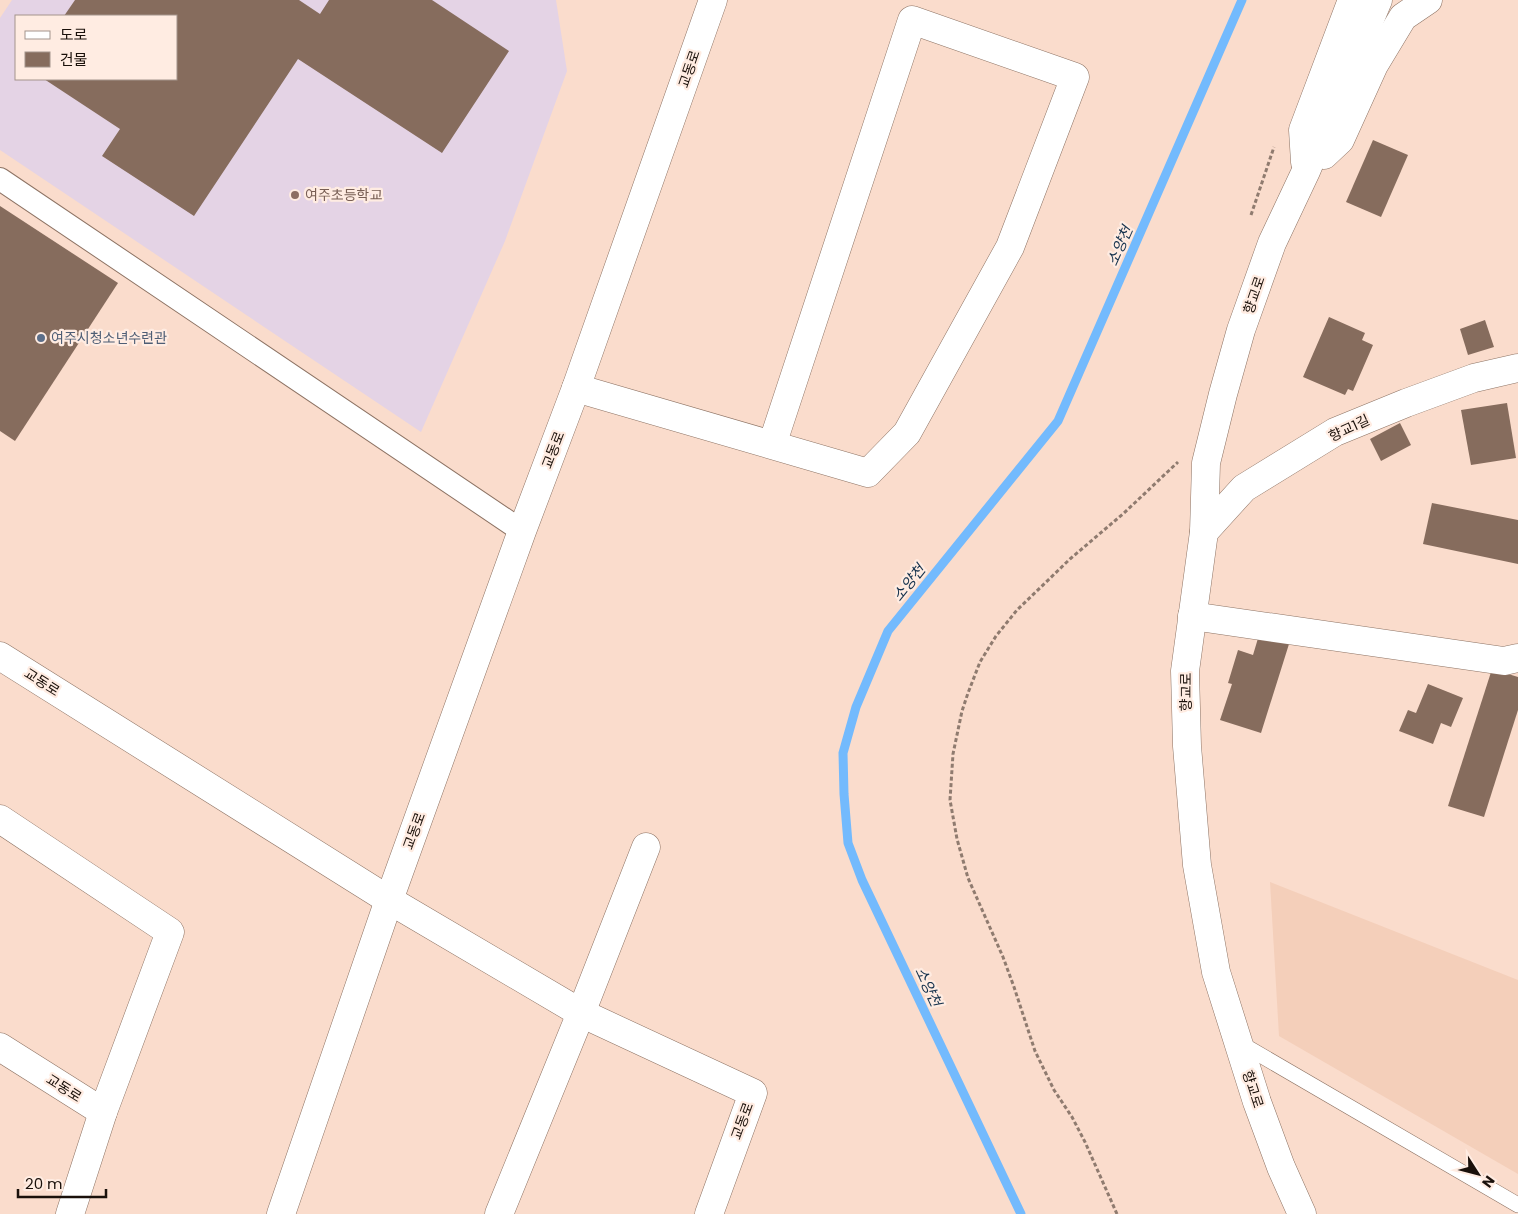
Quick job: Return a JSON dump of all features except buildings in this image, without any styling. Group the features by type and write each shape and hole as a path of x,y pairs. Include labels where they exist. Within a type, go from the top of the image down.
{"street":[{"name":"교동로","path":"281,1214 389,900 522,531 576,388 713,0"},
{"name":"향교로","path":"1306,171 1303,130 1352,0"},
{"name":"향교로","path":"1302,1214 1257,1102 1216,972 1197,866 1187,746 1184,671 1204,532 1206,463 1223,394 1242,330 1272,243 1306,171 1378,0"},
{"path":"1306,171 1340,140 1374,65 1404,17 1428,0"},
{"path":"576,388 868,473 907,433 1010,247 1075,77 912,20 772,445"},
{"path":"0,179 522,531"},
{"name":"향교1길","path":"1204,532 1244,488 1335,432 1474,378 1518,368"},
{"path":"1192,616 1504,661 1518,658"},
{"name":"교동로","path":"0,656 389,900 581,1012 752,1093 709,1214"},
{"path":"0,819 170,932 103,1112 70,1214"},
{"path":"499,1214 646,847"},
{"name":"교동로","path":"0,1047 103,1112"}],"lane":[{"path":"1238,1042 1518,1204"}],"path":[{"path":"1251,215 1276,142"},
{"path":"1117,1214 1085,1142 1072,1117 1054,1090 1035,1051 1006,964 968,878 957,839 950,800 953,754 968,693 980,662 996,636 1017,610 1070,559 1124,513 1181,458"}],"shaded area":[{"name":"여주초등학교","path":"12,0 556,0 567,71 505,241 421,432 0,150 0,18"},
{"path":"1270,882 1518,980 1518,1174 1279,1036"}],"waterway":[{"name":"소양천","path":"1021,1214 862,880 848,843 843,753 856,707 888,631 1058,421 1242,0"}],"place":[{"name":"여주초등학교","path":"295,195"},
{"name":"여주시청소년수련관","path":"41,338"}]}
